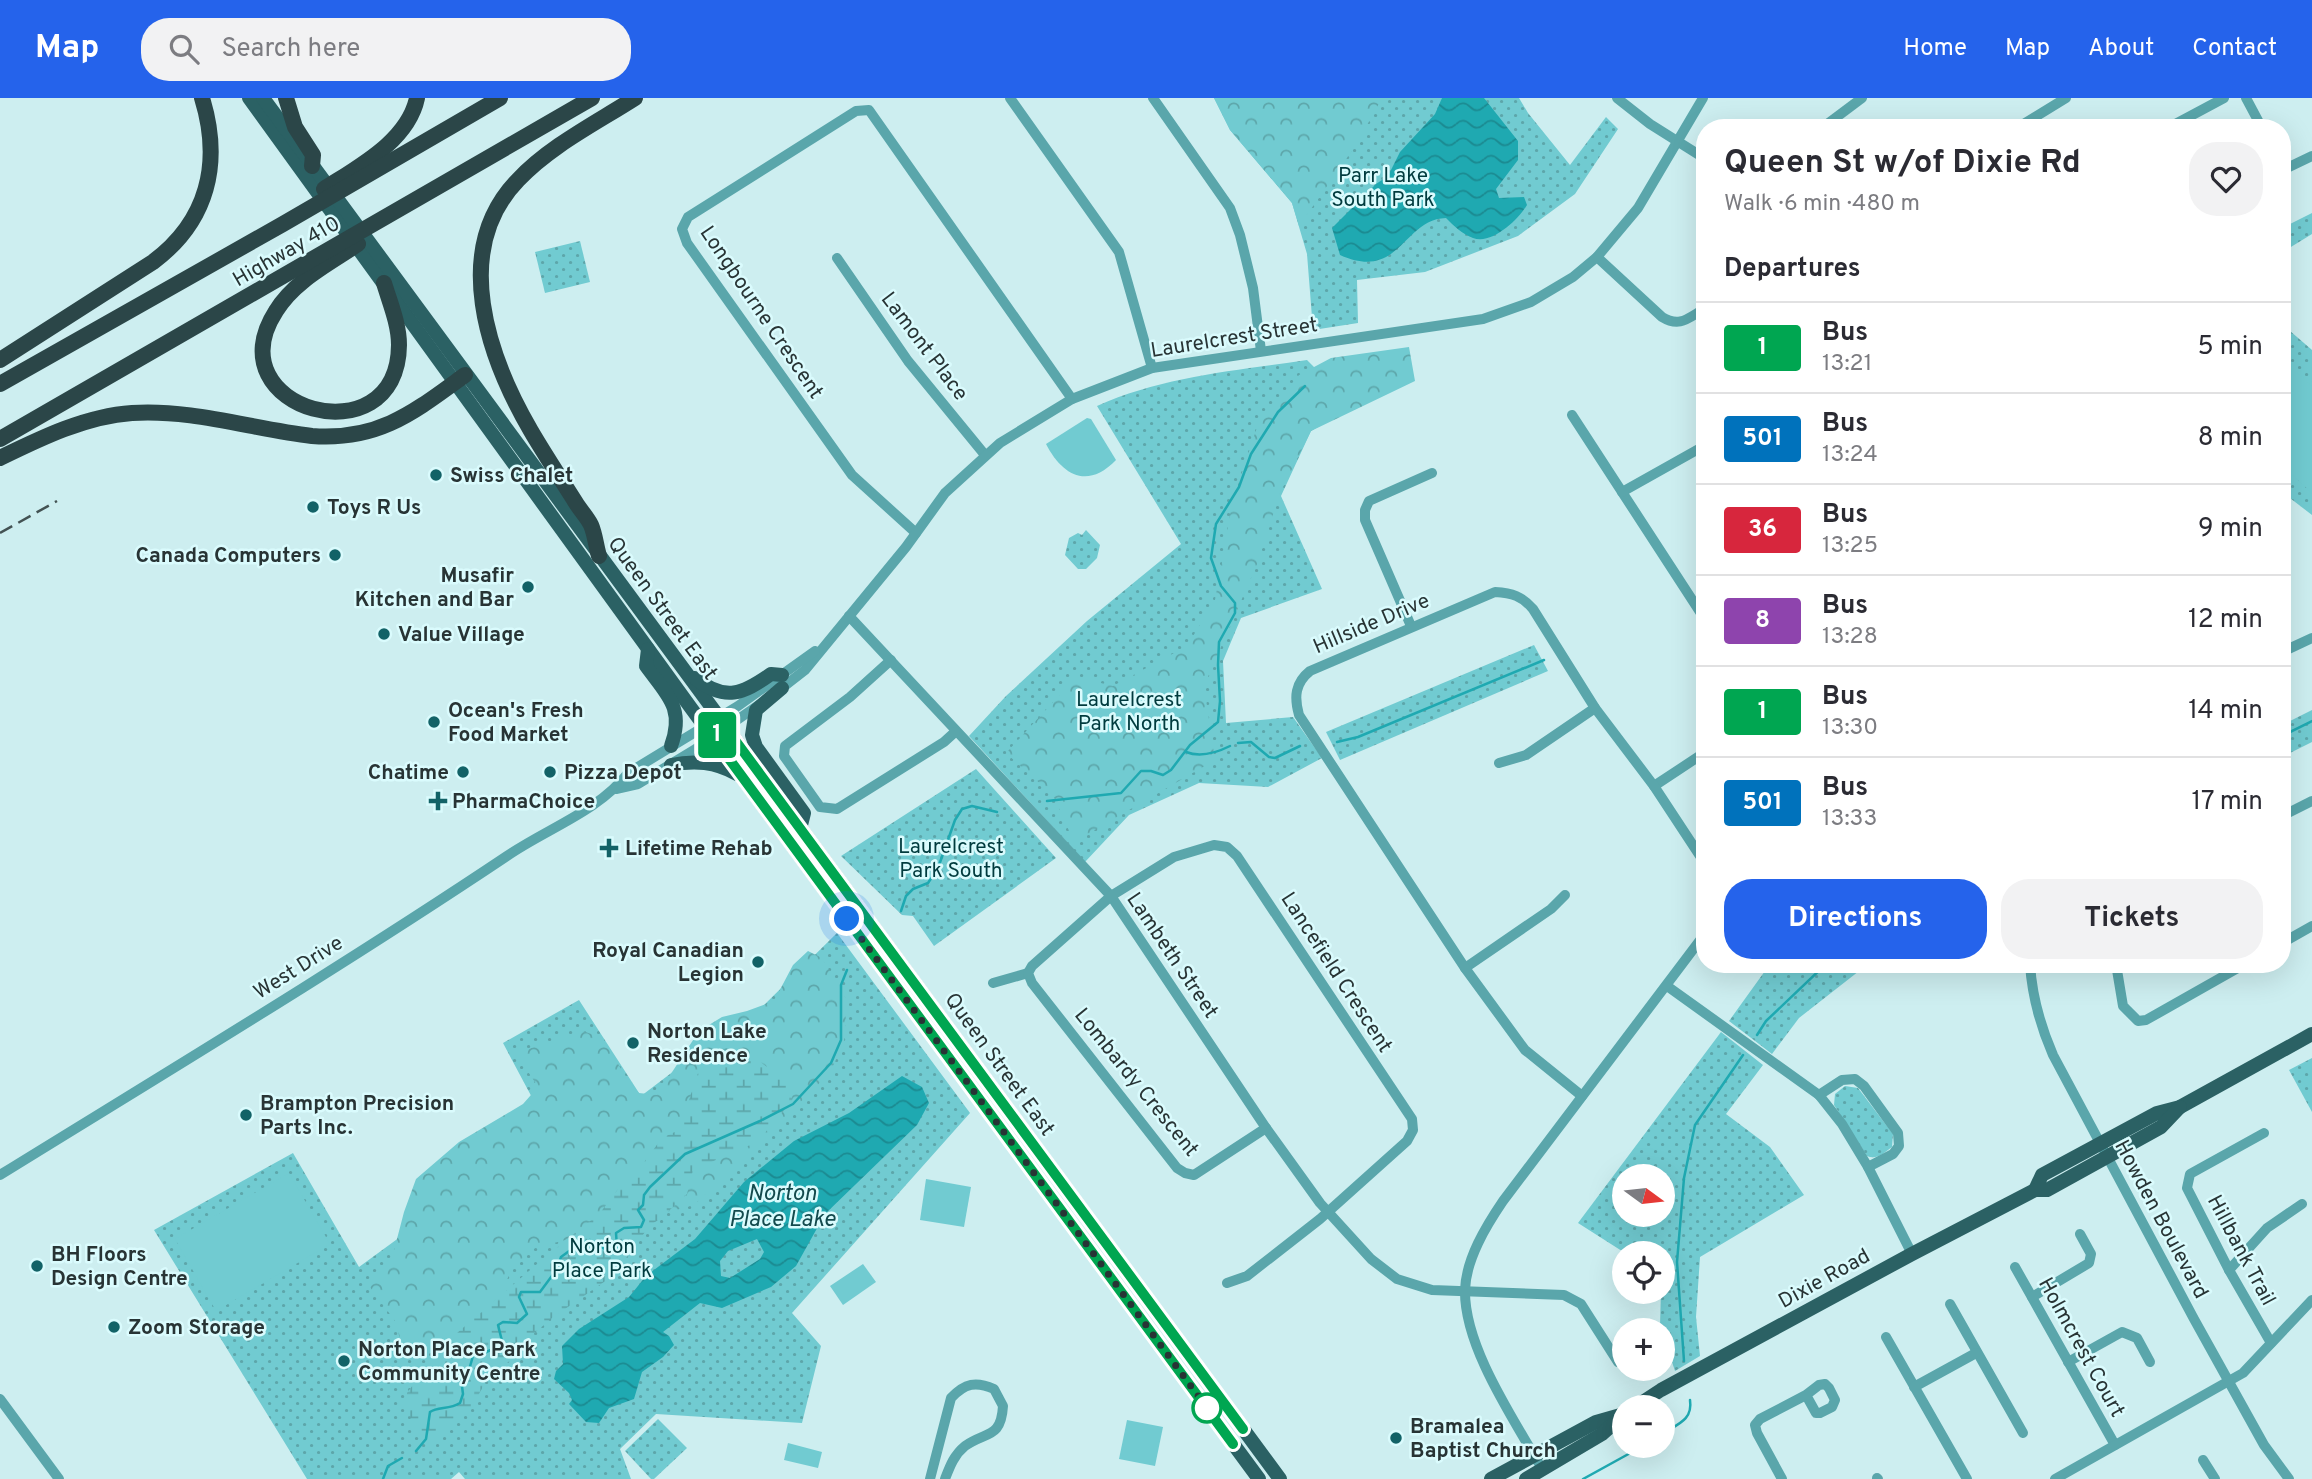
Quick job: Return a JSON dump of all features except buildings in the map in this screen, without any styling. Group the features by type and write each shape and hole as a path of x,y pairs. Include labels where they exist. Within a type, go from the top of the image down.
{"highway":[{"path":"0,360 153,262 179,239 200,207 212,165 210,126 202,98"},
{"path":"286,98 295,127 313,155 307,169"},
{"path":"283,224 305,202 385,146 403,128 417,98"},
{"name":"Highway 410","path":"0,384 500,98"},
{"name":"Highway 410","path":"0,439 592,98"},
{"path":"599,556 592,527 531,431 502,372 485,312 480,259 482,242 492,216 518,180 540,161 635,98"},
{"path":"384,283 399,342 394,370 384,388 371,401 340,412 305,408 286,397 271,378 264,358 267,328 276,310 304,281 388,223 401,209"},
{"path":"0,458 81,424 129,413 175,414 295,434 331,437 370,433 386,426 461,378"}],"main road":[{"name":"Queen Street East","path":"248,98 307,169 377,263 461,378 648,649 1259,1479"},
{"name":"Queen Street East","path":"263,98 307,169"},
{"name":"Queen Street East","path":"377,263 384,283 599,556 1280,1479"},
{"path":"648,649 646,666 677,712 671,746"},
{"path":"679,665 710,690 743,692 771,674 782,682 756,710 752,735 756,747 804,813 800,829"},
{"path":"671,765 693,762 721,765 743,778"},
{"name":"Dixie Road","path":"1654,1395 2035,1189 2042,1175 2157,1112 2180,1107 2312,1034"},
{"name":"Dixie Road","path":"2035,1189 2047,1191 2161,1127 2180,1107"},
{"path":"1042,1185 1052,1187 1093,1242 1098,1241 1098,1236 1080,1208"},
{"path":"1491,1479 1596,1422 1612,1417"},
{"path":"1526,1479 1602,1434 1612,1425"}],"street":[{"path":"1010,98 1119,252 1152,368"},
{"path":"1153,98 1230,208 1240,235 1253,288 1261,351"},
{"path":"1617,98 1696,153"},
{"name":"Laurelcrest Street","path":"722,723 804,670 916,533 945,493 1000,443 1072,398 1152,368 1483,319 1531,302 1573,276 1597,257 1638,208 1703,98"},
{"path":"1837,119 1862,98"},
{"path":"2032,119 2066,98"},
{"path":"2185,119 2224,98"},
{"path":"2246,98 2257,119"},
{"name":"Longbourne Crescent","path":"916,533 852,475 687,243 682,229 688,217 856,111 869,110 1072,398"},
{"path":"2291,166 2312,156"},
{"path":"1597,257 1662,317 1672,323 1683,321 1696,314"},
{"name":"Lamont Place","path":"837,258 908,361 985,455"},
{"path":"1572,415 1696,606"},
{"path":"1622,492 1696,450"},
{"path":"1411,626 1365,520 1365,510 1369,501 1432,473"},
{"name":"Hillside Drive","path":"1582,1096 1525,1050 1465,968 1299,715 1296,691 1301,678 1310,671 1411,626 1496,592 1510,593 1524,599 1595,708 1654,786 1696,850"},
{"name":"Lambeth Street","path":"849,616 1111,896 1266,1128 1328,1213 1371,1259 1397,1279 1432,1290 1564,1295 1581,1304 1612,1353"},
{"path":"2291,648 2312,638"},
{"path":"891,660 850,697 785,746 784,756 820,807 837,809 919,758 953,729"},
{"path":"1499,763 1526,755 1595,708"},
{"name":"West Drive","path":"615,789 638,785 671,765 722,723"},
{"name":"West Drive","path":"0,1175 436,904 511,853 615,789 628,773 671,746 709,732"},
{"path":"1654,786 1696,758"},
{"path":"2291,812 2312,801"},
{"name":"Lancefield Crescent","path":"1111,896 1174,857 1214,845 1227,847 1237,856 1412,1119 1413,1130 1407,1141 1328,1213 1247,1276 1227,1283"},
{"path":"1465,968 1551,909 1565,895"},
{"path":"993,983 1028,973 1032,966 1111,896"},
{"path":"2291,938 2312,926"},
{"path":"1543,1470 1478,1350 1469,1318 1465,1290 1481,1234 1696,946"},
{"name":"Lombardy Crescent","path":"1028,973 1032,983 1177,1168 1194,1175 1266,1128"},
{"name":"Howden Boulevard","path":"2031,973 2034,997 2046,1038 2099,1144 2264,1445 2289,1479"},
{"path":"2118,973 2123,1006 2138,1021 2146,1020 2229,973"},
{"path":"1668,986 1819,1096 1842,1124 1868,1167 1912,1254"},
{"path":"1819,1096 1842,1080 1855,1079 1864,1086 1898,1133 1899,1146 1893,1154 1868,1167"},
{"name":"Hillbank Trail","path":"2264,1133 2190,1174 2186,1181 2187,1188 2229,1270 2271,1343"},
{"path":"2229,1270 2267,1228 2302,1204"},
{"path":"2032,1297 2089,1263 2091,1254 2080,1234"},
{"name":"Holmcrest Court","path":"2015,1267 2115,1445"},
{"path":"2055,1479 2230,1383 2248,1370 2312,1300"},
{"path":"1950,1304 2023,1433"},
{"path":"2068,1362 2122,1332 2137,1338 2150,1362"},
{"path":"1886,1337 1967,1479"},
{"path":"1914,1387 1976,1353"},
{"path":"979,1383 994,1388 1003,1406 998,1429 963,1447 953,1459 945,1478 930,1477 951,1398 960,1388 969,1384 979,1383"},
{"path":"1782,1479 1755,1425 1760,1419 1805,1395"},
{"path":"0,1399 59,1479"},
{"path":"2203,1460 2215,1479"}],"green space":[{"name":"Parr Lake South Park","path":"1214,98 1519,98 1570,165 1606,117 1618,129 1575,194 1518,236 1425,272 1357,280 1358,323 1313,330 1307,254 1292,203 1230,130"},
{"path":"1214,98 1382,98 1356,145 1299,226 1292,203 1230,130"},
{"path":"2312,213 2312,234 2291,247 2291,224"},
{"path":"580,241 590,282 545,293 535,252"},
{"path":"2291,332 2312,350 2312,515 2291,499"},
{"path":"1409,347 1415,381 1311,431 1279,495 1258,562 1204,686 1215,760 1074,842 1053,795 1006,753 1076,677 1113,686 1187,646 1215,600 1232,503 1258,424 1299,375 1331,358"},
{"name":"Laurelcrest Park North","path":"1307,360 1322,375 1330,420 1311,431 1281,496 1322,589 1241,618 1223,661 1226,723 1293,717 1322,758 1268,787 1199,783 1129,815 1085,862 969,736 1006,696 1087,621 1181,544 1097,406 1174,381"},
{"path":"2291,367 2312,386 2312,493 2291,474"},
{"path":"1087,418 1091,419 1116,460 1095,475 1076,475 1060,464 1046,444"},
{"path":"1086,530 1100,545 1097,558 1086,569 1078,569 1065,555 1069,538 1078,533 1082,535"},
{"path":"1534,645 1548,671 1340,760 1326,732"},
{"path":"2312,710 2312,742 2291,752 2291,720"},
{"name":"Laurelcrest Park South","path":"976,769 1056,858 934,946 913,916 902,915 841,856"},
{"name":"Norton Place Park","path":"837,933 970,1113 792,1313 821,1346 802,1423 656,1414 620,1449 631,1479 465,1479 459,1472 451,1479 307,1479 154,1230 293,1153 359,1267 411,1229 536,1105 503,1043 579,1000 641,1096 761,1008"},
{"path":"808,951 822,958 847,1000 844,1043 830,1072 765,1139 694,1205 532,1249 511,1270 484,1337 406,1360 395,1321 370,1287 392,1258 416,1179 459,1142 523,1104 538,1087 516,1053 583,1031 602,1038 631,1085 639,1093 657,1095 699,1031 722,1017 774,1001 793,965"},
{"path":"1764,973 1856,973 1799,1018 1772,1054 1729,1021"},
{"path":"1721,1032 1763,1065 1726,1114 1770,1147 1804,1195 1700,1257 1696,1317 1700,1356 1675,1371 1675,1318 1660,1318 1661,1304 1675,1304 1675,1241 1612,1241 1612,1245 1578,1223 1612,1178 1612,1227 1675,1227 1675,1164 1622,1164"},
{"path":"733,1048 755,1058 793,1086 792,1101 757,1142 693,1170 687,1194 650,1225 614,1275 531,1336 513,1358 486,1381 473,1405 435,1443 420,1435 407,1412 407,1393 442,1346 600,1213 628,1176 636,1173 662,1138 679,1130 701,1064 715,1049"},
{"path":"2312,1058 2312,1112 2289,1070"},
{"path":"1845,1086 1858,1088 1893,1134 1892,1147 1880,1155 1867,1156 1834,1105 1835,1094"},
{"path":"289,1173 330,1244 216,1311 175,1239"},
{"path":"926,1179 971,1187 964,1227 920,1220"},
{"path":"863,1264 876,1282 843,1305 830,1286"},
{"path":"658,1419 687,1448 651,1479 625,1451"},
{"path":"1127,1420 1163,1427 1155,1466 1119,1459"},
{"path":"788,1443 822,1452 818,1468 784,1460"}],"water":[{"path":"1442,98 1484,98 1518,141 1518,160 1496,189 1499,198 1524,197 1527,205 1504,230 1488,238 1473,238 1458,230 1446,218 1432,221 1420,228 1389,255 1376,261 1360,261 1340,255 1332,228 1376,184 1388,176 1400,152 1435,114"},
{"name":"Norton Place Lake","path":"902,1076 922,1087 929,1103 917,1125 825,1214 796,1266 771,1287 722,1308 700,1303 663,1332 674,1345 642,1372 634,1399 609,1408 599,1423 586,1422 569,1404 572,1400 569,1393 554,1379 556,1371 563,1364 562,1346 579,1329 629,1297 646,1276 695,1239 744,1182 794,1141 849,1113","holes":["757,1239 764,1252 760,1259 730,1278 721,1276 720,1261 728,1251"]}],"waterway":[{"path":"1047,801 1121,793 1141,771 1163,775 1171,770 1190,745 1218,722 1219,642 1235,613 1235,603 1221,586 1211,558 1216,524 1239,487 1251,454 1278,412 1305,386"},
{"path":"1337,742 1358,737 1544,660"},
{"path":"2291,732 2312,721"},
{"path":"1238,743 1251,742 1269,757 1275,758 1300,746"},
{"path":"1186,752 1208,754 1230,746"},
{"path":"901,911 906,896 913,889 928,883 938,868 955,820 962,809 972,806 997,812"},
{"path":"416,1451 426,1439 430,1412 460,1403 463,1394 461,1379 469,1370 475,1349 486,1352 503,1345 498,1325 503,1322 517,1323 527,1314 519,1297 521,1292 540,1292 557,1269 561,1257 576,1246 590,1240 608,1251 617,1248 616,1233 624,1228 641,1227 644,1220 638,1210 643,1205 644,1195 685,1154 793,1104 831,1063 841,1040 841,985 847,970"},
{"path":"1757,1035 1766,1021 1817,973"},
{"path":"1684,1361 1677,1262 1684,1178 1695,1125 1743,1055"},
{"path":"1675,1426 1687,1417 1690,1400"},
{"path":"383,1479 388,1466 402,1458"},
{"path":"1583,1479 1621,1458"}],"railway":[{"path":"0,533 57,501"}],"bus line":[{"name":"1","path":"1233,1444 713,737 726,728 1243,1429"}],"place":[{"name":"Swiss Chalet","path":"436,475"},
{"name":"Toys R Us","path":"313,507"},
{"name":"Canada Computers","path":"335,555"},
{"name":"Musafir Kitchen and Bar","path":"528,587"},
{"name":"Value Village","path":"384,634"},
{"name":"Ocean's Fresh Food Market","path":"434,722"},
{"name":"Chatime","path":"463,772"},
{"name":"Pizza Depot","path":"550,772"},
{"name":"PharmaChoice","path":"438,801"},
{"name":"Lifetime Rehab","path":"609,848"},
{"name":"Royal Canadian Legion","path":"758,962"},
{"name":"Norton Lake Residence","path":"633,1043"},
{"name":"Brampton Precision Parts Inc.","path":"246,1115"},
{"name":"BH Floors Design Centre","path":"37,1266"},
{"name":"Zoom Storage","path":"114,1327"},
{"name":"Norton Place Park Community Centre","path":"344,1361"},
{"name":"Bramalea Baptist Church","path":"1396,1438"}],"route":[{"path":"847,919 1207,1408"}]}
